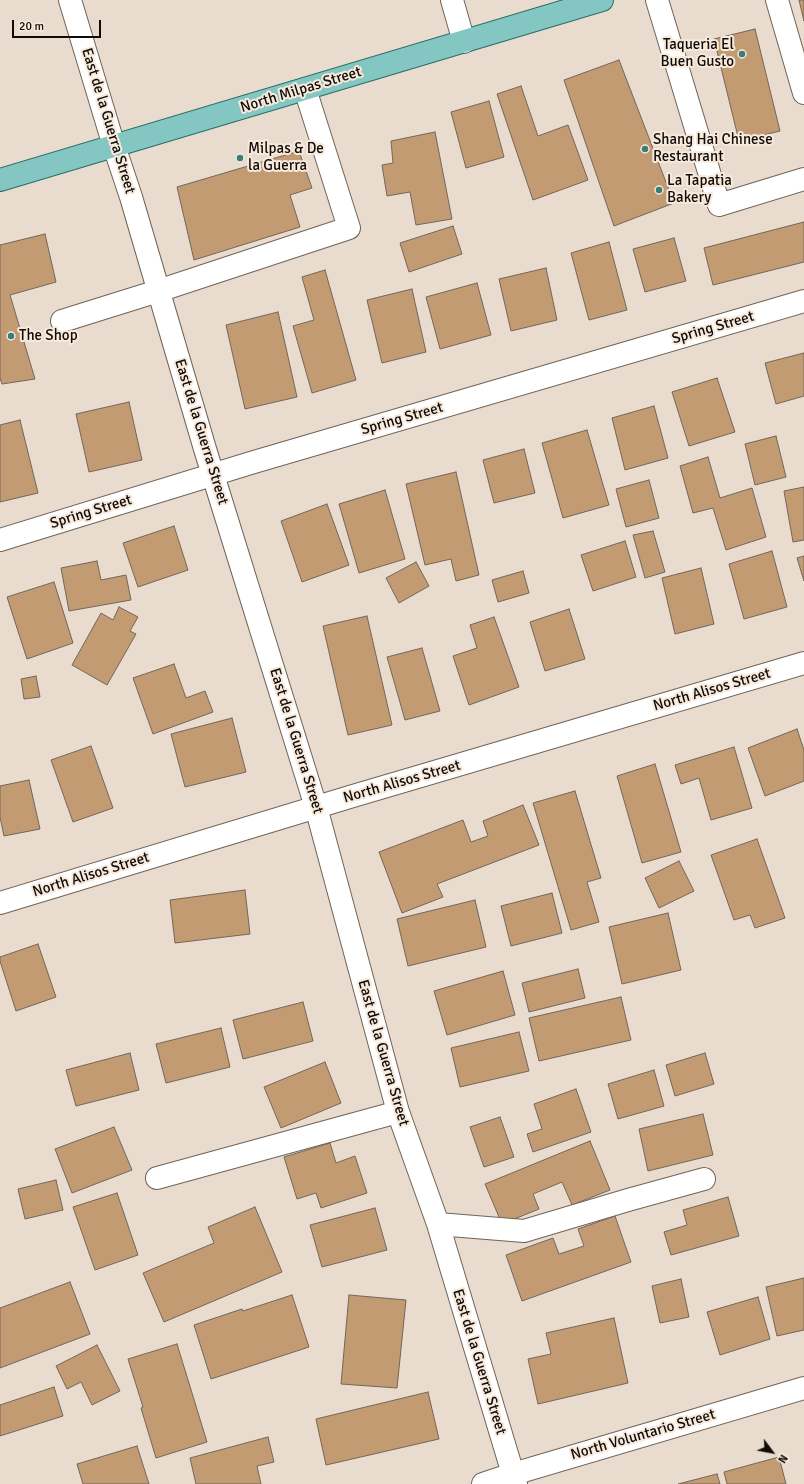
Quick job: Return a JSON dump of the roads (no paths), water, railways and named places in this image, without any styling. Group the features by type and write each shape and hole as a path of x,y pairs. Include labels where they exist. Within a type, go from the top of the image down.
{"main road":[{"name":"North Milpas Street","path":"0,180 602,0"}],"street":[{"name":"East de la Guerra Street","path":"70,0 316,807 398,1112 438,1224 514,1479"},
{"path":"452,0 464,42"},
{"path":"657,0 719,205 804,179"},
{"path":"777,0 804,92"},
{"path":"62,321 350,228 305,89"},
{"name":"Spring Street","path":"0,540 214,474 804,301"},
{"name":"North Alisos Street","path":"0,903 316,807 804,663"},
{"path":"157,1178 398,1112"},
{"path":"438,1224 524,1231 704,1179"},
{"name":"North Voluntario Street","path":"483,1484 514,1479 804,1388"}],"place":[{"name":"Taqueria El Buen Gusto","path":"742,54"},
{"name":"Shang Hai Chinese Restaurant","path":"645,149"},
{"name":"Milpas & De la Guerra","path":"240,158"},
{"name":"La Tapatia Bakery","path":"659,190"},
{"name":"The Shop","path":"11,336"}]}
